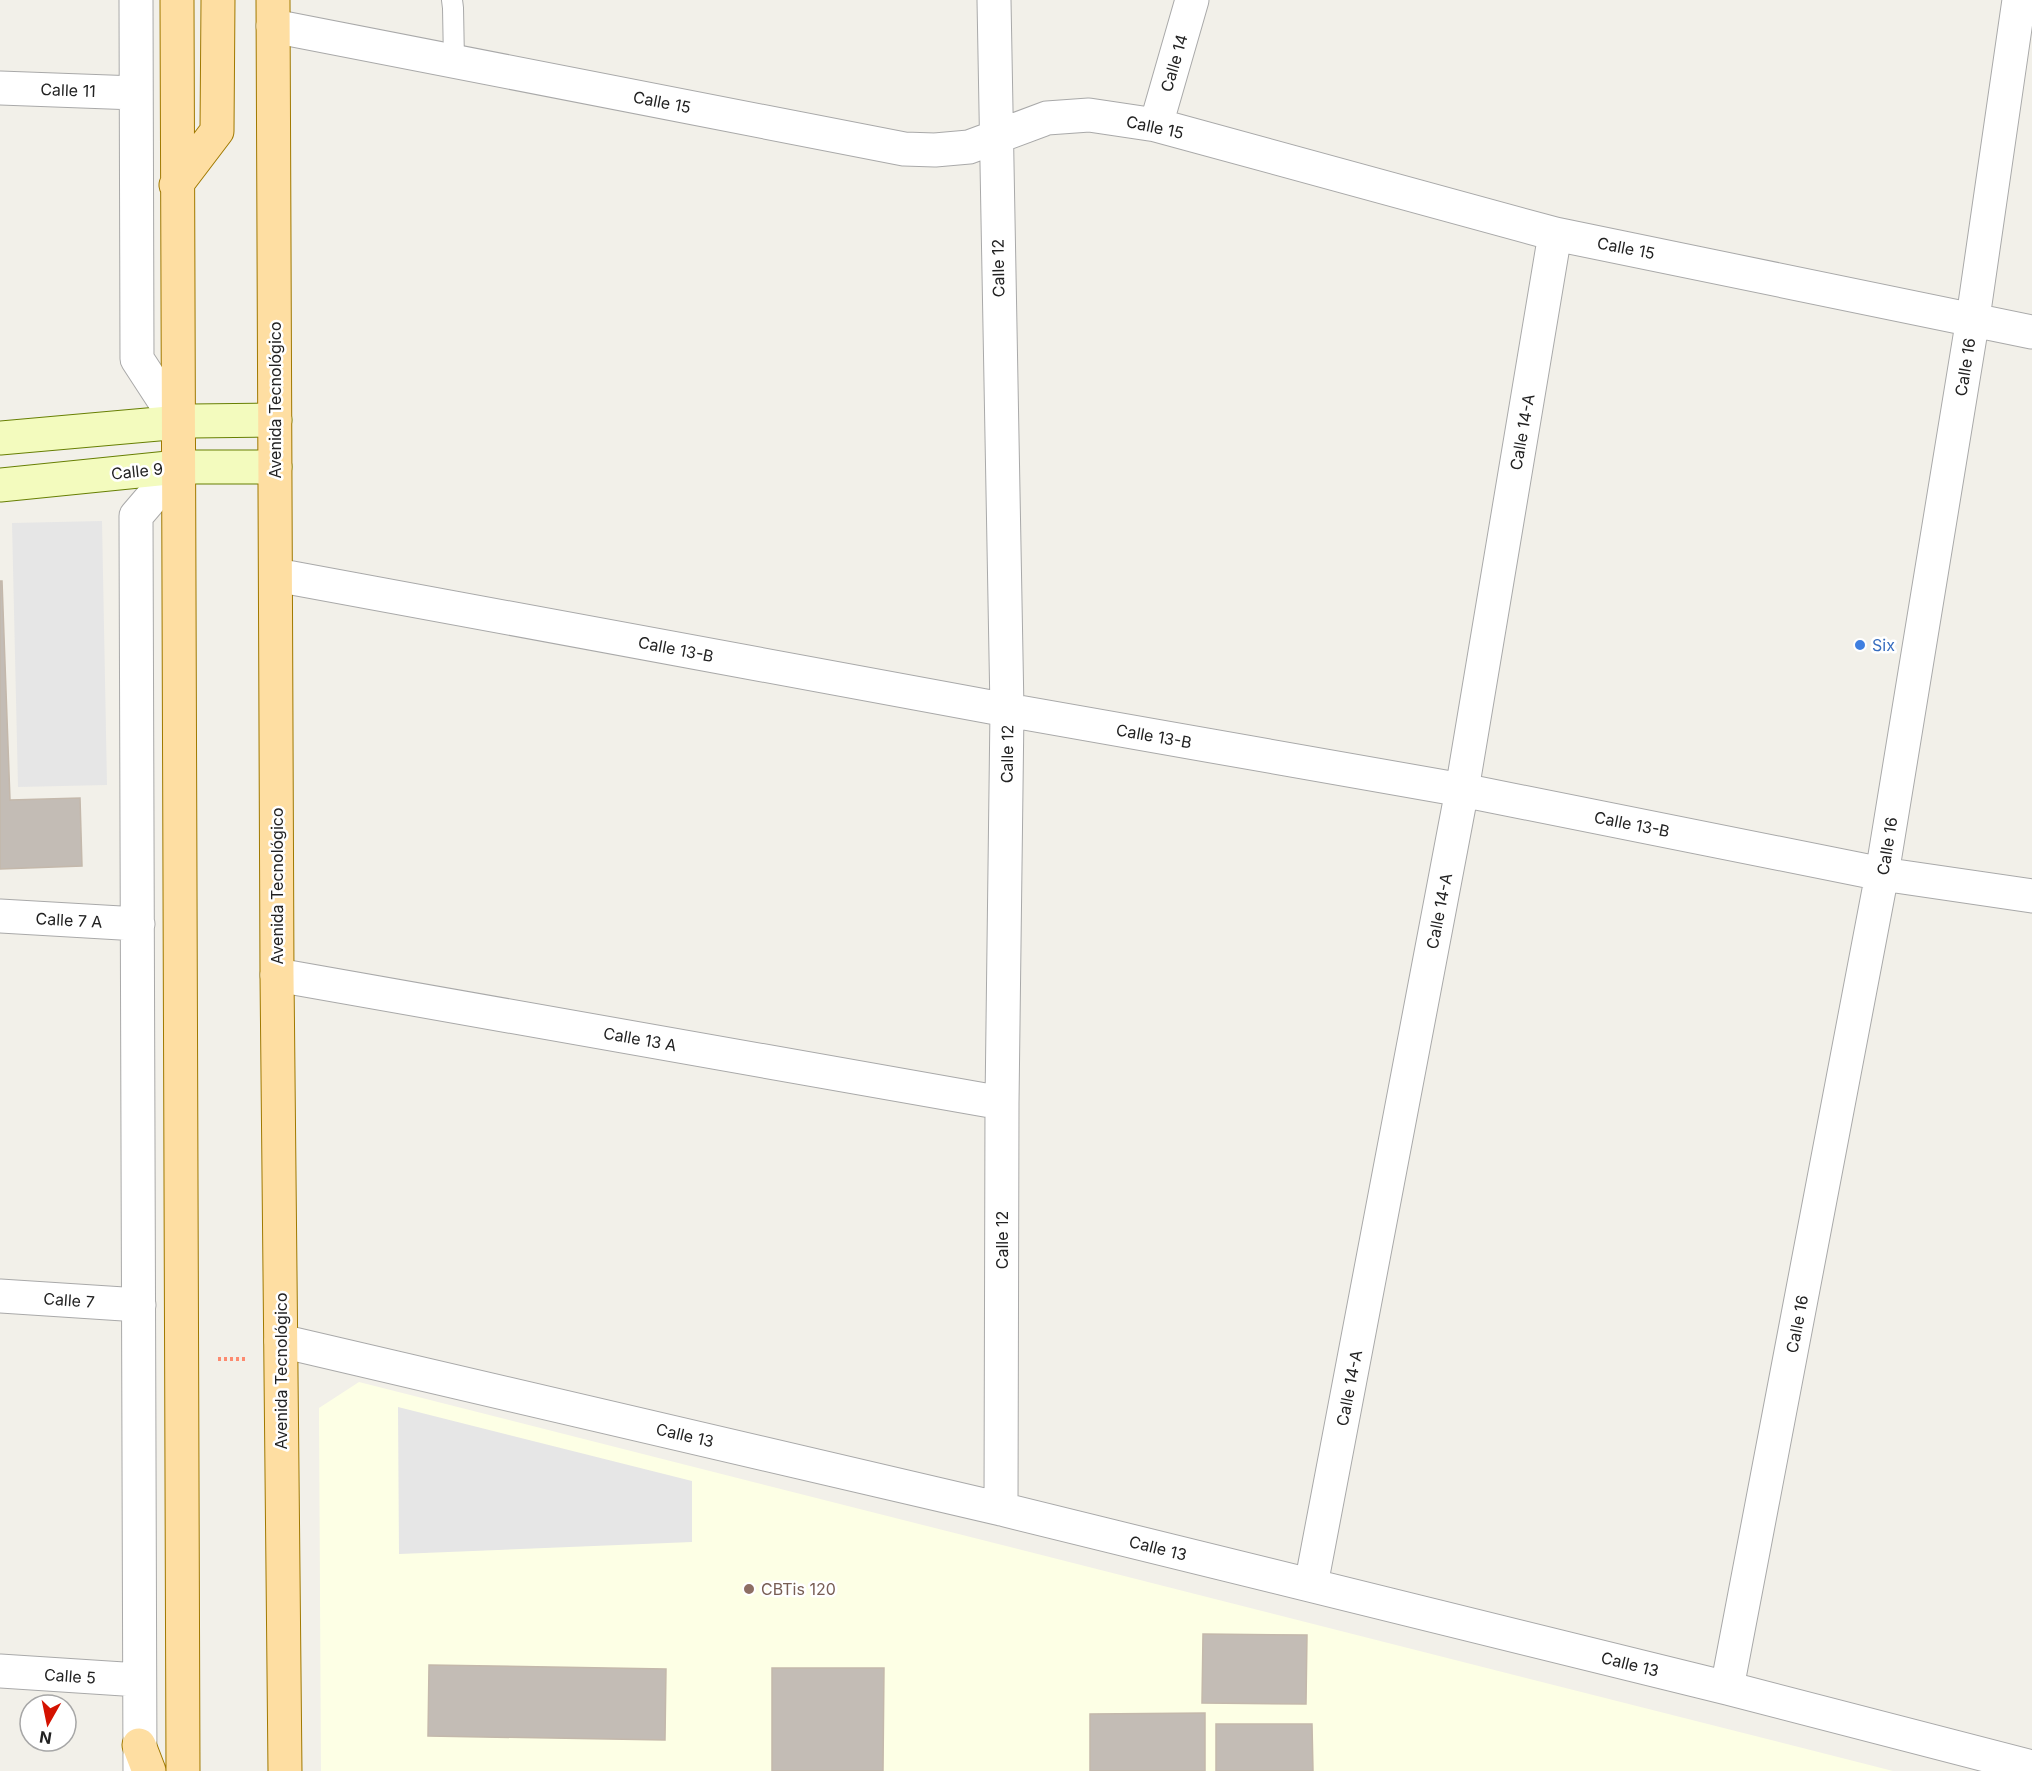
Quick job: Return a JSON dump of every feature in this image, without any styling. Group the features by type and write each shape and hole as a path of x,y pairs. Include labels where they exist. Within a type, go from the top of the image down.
{"main road":[{"path":"176,185 217,131 218,0"},
{"path":"174,4 178,422 183,1771"},
{"name":"Avenida Tecnológico","path":"273,13 277,975 285,1771"},
{"path":"0,438 178,422 275,420"},
{"name":"Calle 9","path":"0,485 177,467 275,467"}],"street":[{"path":"136,0 137,358 178,422"},
{"name":"Calle 12","path":"994,0 1007,710 1002,1103 1001,1509"},
{"name":"Calle 14","path":"1156,125 1192,0"},
{"name":"Calle 16","path":"1727,1688 1882,874 1973,318 2019,0"},
{"name":"Calle 15","path":"273,13 454,61 904,149 935,150 969,147 1047,118 1089,115 1156,125 1555,234 1973,318 2032,332"},
{"name":"Calle 11","path":"0,88 136,93"},
{"name":"Calle 14-A","path":"1311,1586 1462,790 1555,234"},
{"path":"143,1762 139,1680 136,516 177,467"},
{"name":"Calle 13-B","path":"276,575 1007,710 1462,790 1882,874 2032,896"},
{"path":"136,664 178,663"},
{"name":"Calle 7 A","path":"0,916 138,924"},
{"name":"Calle 13 A","path":"277,975 1002,1103"},
{"name":"Calle 7","path":"0,1296 139,1305"},
{"name":"Calle 13","path":"281,1341 1001,1509 1727,1688 2032,1767"},
{"name":"Calle 5","path":"0,1671 139,1680"}],"lane":[{"path":"452,0 454,61"}],"shaded area":[{"path":"102,521 107,785 18,787 12,523"},
{"name":"CBTis 120","path":"359,1382 1893,1771 321,1771 319,1408"},
{"path":"398,1407 692,1481 692,1542 399,1554"}],"building":[{"path":"0,581 2,581 10,800 80,798 82,866 0,869"},
{"path":"1203,1634 1307,1635 1306,1704 1202,1703"},
{"path":"429,1665 666,1669 665,1740 428,1736"},
{"path":"772,1668 884,1668 883,1771 772,1771"},
{"path":"1205,1713 1205,1771 1090,1771 1090,1714"},
{"path":"1216,1724 1312,1724 1313,1771 1216,1771"}],"place":[{"name":"Six","path":"1860,645"},
{"name":"CBTis 120","path":"749,1589"}]}
